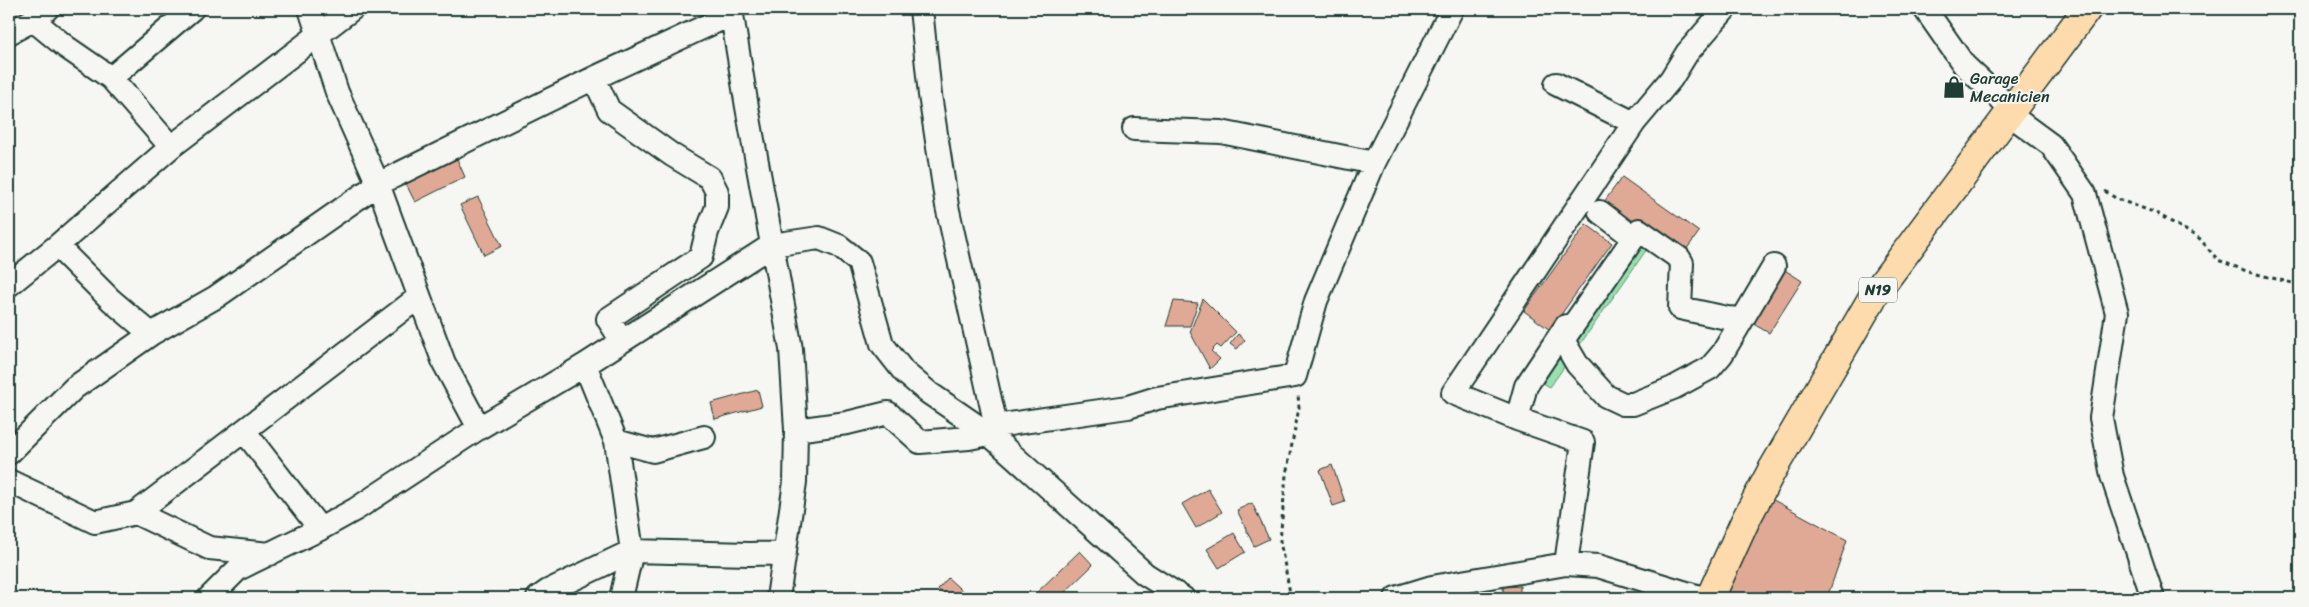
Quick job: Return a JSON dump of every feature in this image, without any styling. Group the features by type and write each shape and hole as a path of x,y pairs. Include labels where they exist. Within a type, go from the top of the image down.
{"main road":[{"name":"N19","path":"1710,598 1746,519 1767,480 1874,295 2087,9"}],"street":[{"path":"111,78 192,9"},
{"path":"310,9 336,92 378,184 444,363 479,428"},
{"path":"9,285 57,246 171,146 352,9"},
{"path":"921,9 930,95 947,206 992,430"},
{"path":"796,430 847,423 888,413 920,442 969,438 992,430 1128,407 1157,398 1295,376 1316,301 1374,163 1452,9"},
{"path":"1566,564 1582,442 1517,419 1453,392 1634,123 1671,79 1687,53 1725,9"},
{"path":"1925,9 1964,65 2010,112 2051,146 2086,194 2117,313 2102,418 2112,476 2153,598"},
{"path":"9,453 74,388 152,334 216,296 378,184 732,11 740,68 791,349 796,430 795,482 778,598"},
{"path":"9,33 40,14 66,47 111,78 171,146"},
{"path":"594,78 609,110 672,155 710,178 717,192 717,207 707,232 701,257 608,319 622,342"},
{"path":"1556,84 1634,123"},
{"path":"1134,129 1221,132 1374,163"},
{"path":"1600,212 1634,238"},
{"path":"1517,419 1526,386 1639,230 1679,258 1683,270 1680,308 1740,319"},
{"path":"209,598 238,569 356,510 479,428 622,342 772,245 819,238 839,246 859,262 882,344 904,372 929,393 992,430 1145,574 1184,598"},
{"path":"57,246 111,300 152,334"},
{"path":"1564,333 1577,364 1606,396 1623,404 1633,404 1673,388 1710,368 1722,354 1740,319 1774,266"},
{"path":"9,481 95,522 136,513 419,297"},
{"path":"585,365 616,441 632,551 621,598"},
{"path":"244,432 320,528"},
{"path":"616,441 652,451 704,437"},
{"path":"136,513 209,548 270,554"},
{"path":"538,598 548,591 632,551 784,553"},
{"path":"1396,598 1432,587 1566,564 1598,566 1703,598"}],"path":[{"path":"2098,185 2117,199 2156,213 2199,238 2218,260 2249,272 2300,285"},
{"path":"1292,598 1280,541 1286,474 1299,408 1295,376"}],"green space":[{"path":"1640,236 1652,242 1550,387 1543,383 1541,379"}],"building":[{"path":"457,159 465,177 415,202 406,184"},
{"path":"1622,177 1699,232 1681,257 1604,202"},
{"path":"478,197 502,246 484,255 460,205"},
{"path":"1586,224 1612,243 1550,330 1524,311"},
{"path":"1777,265 1802,281 1769,333 1743,318"},
{"path":"1203,299 1236,332 1221,348 1217,345 1211,351 1220,359 1210,369 1190,332"},
{"path":"1174,301 1198,303 1190,326 1166,326"},
{"path":"1238,334 1245,340 1237,349 1230,344"},
{"path":"758,390 762,406 715,419 711,403"},
{"path":"1332,465 1345,502 1333,506 1320,470"},
{"path":"1208,489 1222,512 1196,528 1182,504"},
{"path":"1766,496 1847,540 1827,598 1721,598"},
{"path":"1252,503 1269,539 1254,546 1237,510"},
{"path":"1234,533 1245,552 1219,568 1207,549"},
{"path":"1080,551 1093,565 1059,598 1031,598"},
{"path":"948,578 970,598 948,598 938,589"},
{"path":"1520,586 1520,598 1504,598 1503,587"}],"place":[{"name":"Garage Mecanicien","path":"1954,87"}]}
